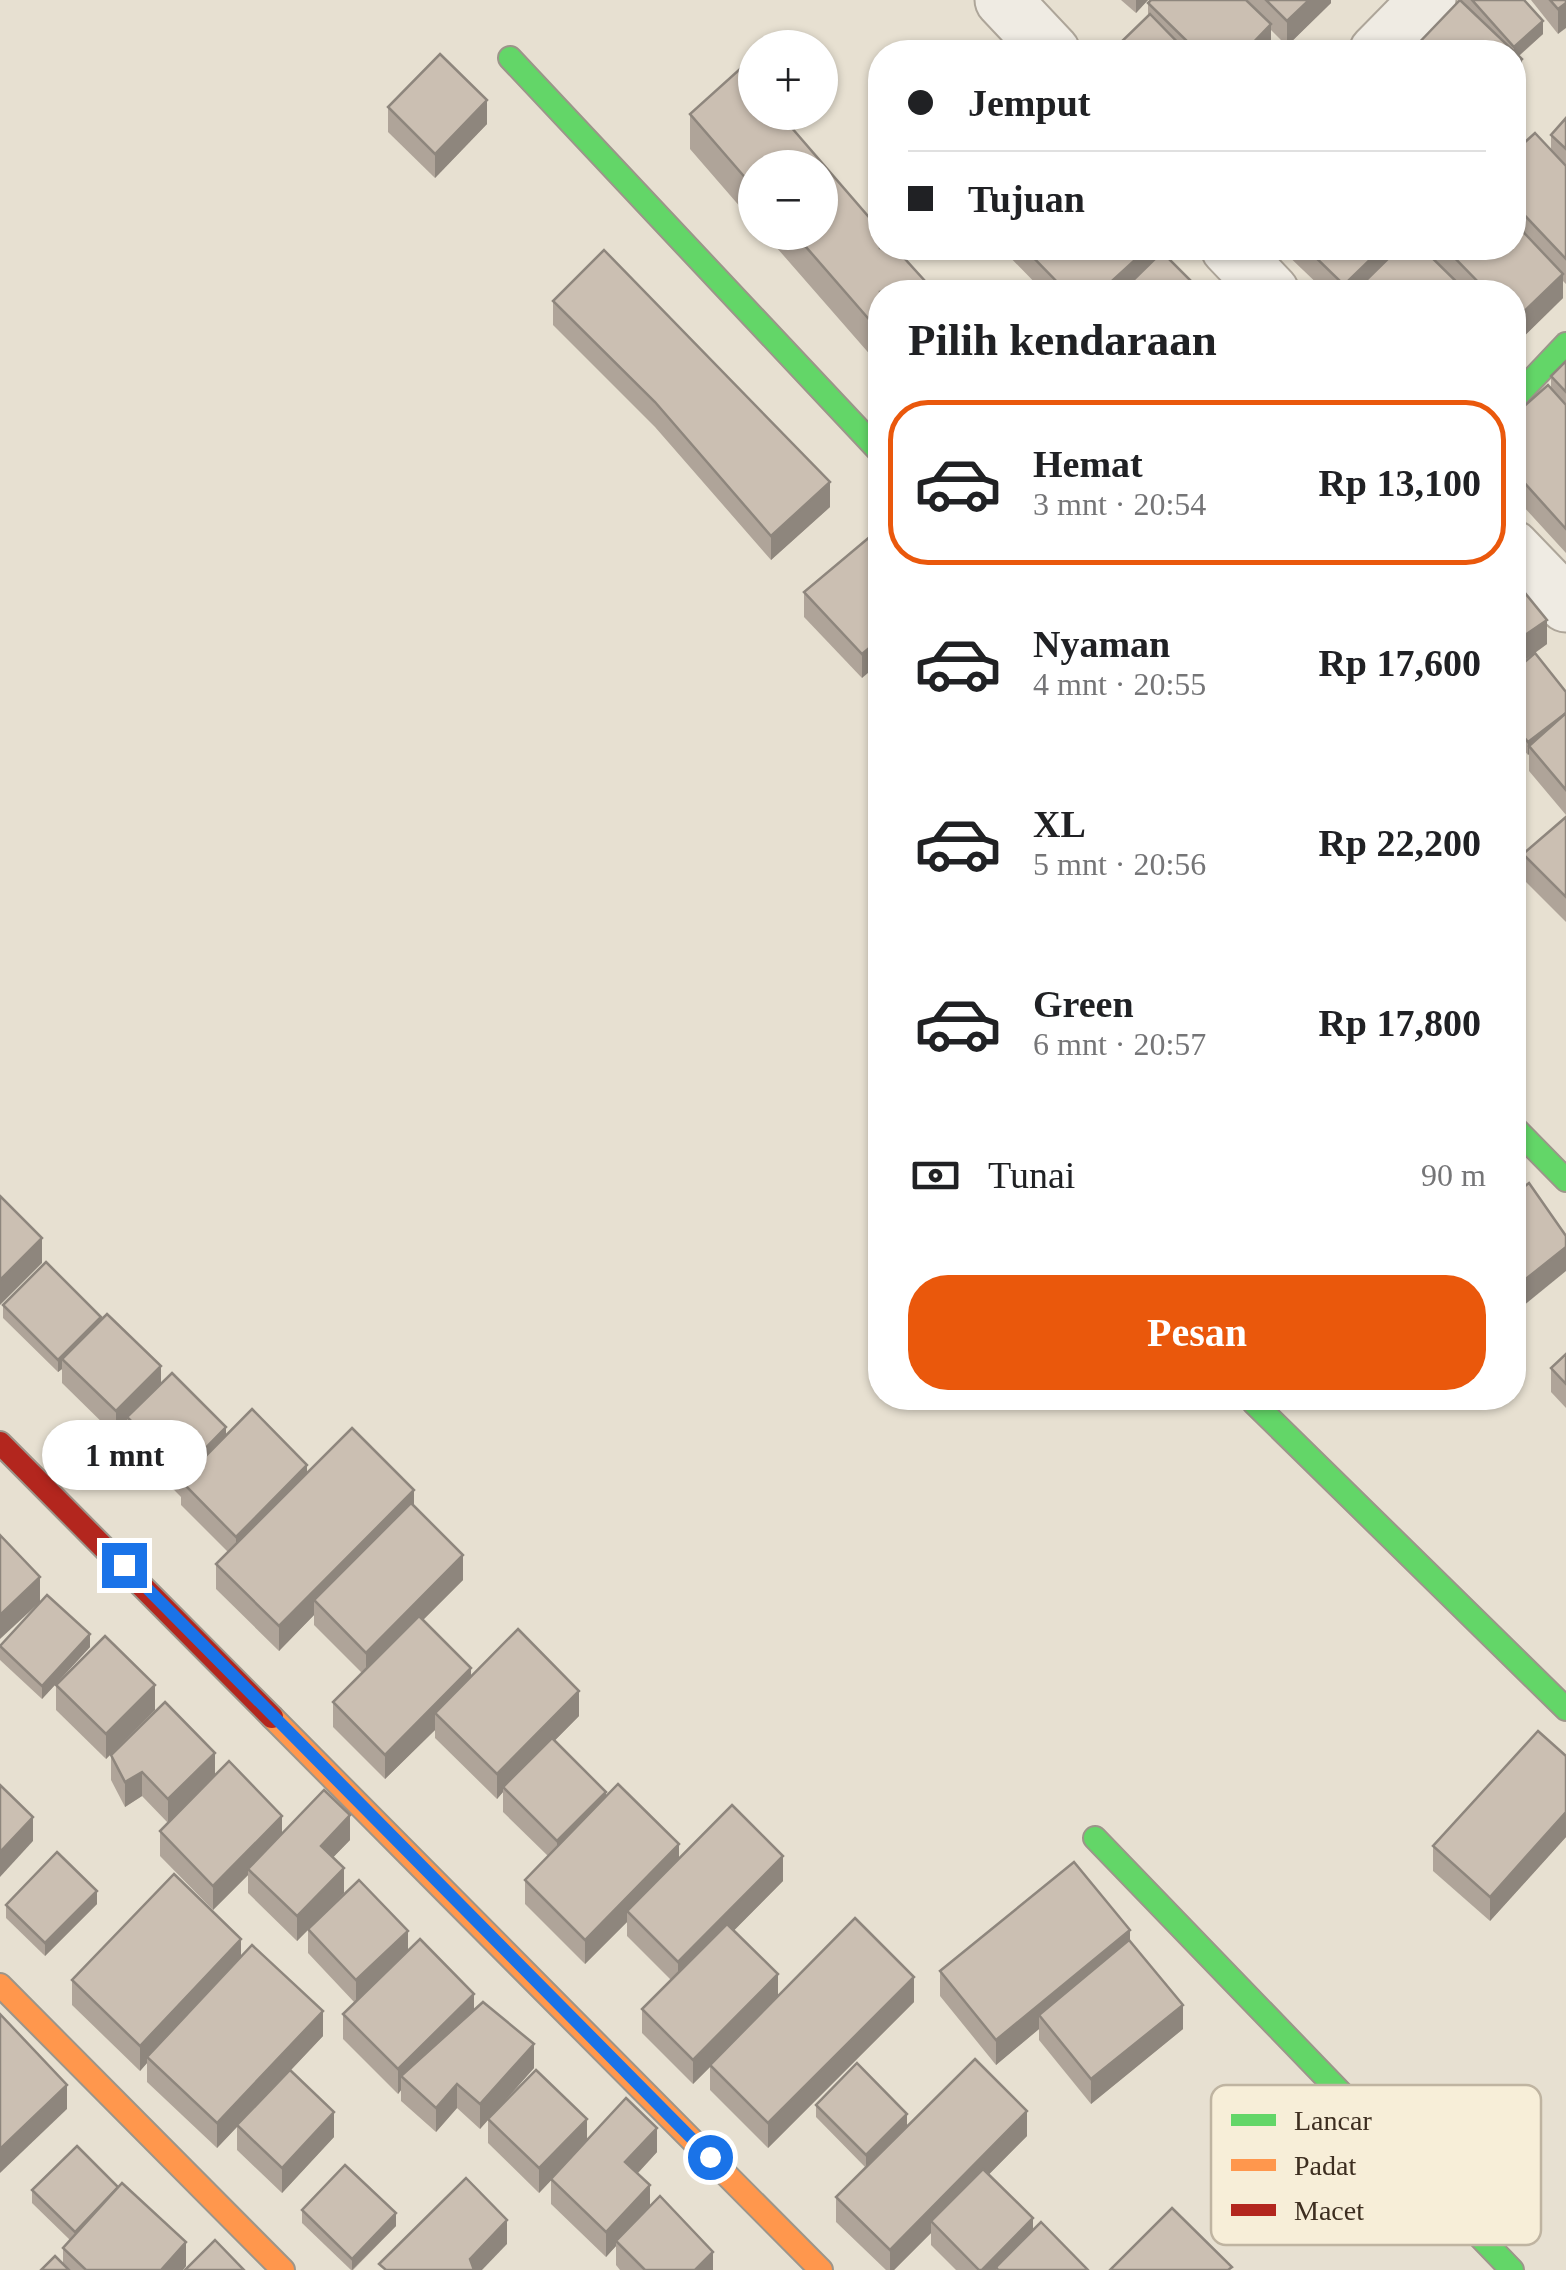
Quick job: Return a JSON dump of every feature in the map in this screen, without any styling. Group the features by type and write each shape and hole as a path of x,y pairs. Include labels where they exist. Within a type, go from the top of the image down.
{"street":[{"path":"1003,0 1041,40"},
{"path":"1389,40 1428,0"},
{"path":"510,58 868,439"},
{"path":"1240,260 1259,280"},
{"path":"1526,386 1566,344"},
{"path":"1526,563 1566,604"},
{"path":"1526,1139 1566,1180"},
{"path":"1261,1410 1566,1709"},
{"path":"0,1443 821,2270"},
{"path":"1096,1838 1334,2085"},
{"path":"0,1985 283,2270"},
{"path":"1488,2245 1512,2270"}],"building":[{"path":"1246,0 1271,24 1256,40 1186,40 1148,3"},
{"path":"1266,0 1309,0 1287,21"},
{"path":"1460,0 1502,40 1422,40"},
{"path":"1472,0 1524,0 1543,21 1522,40 1508,40"},
{"path":"1550,0 1566,0 1566,3 1558,9"},
{"path":"1150,14 1175,40 1123,40"},
{"path":"440,54 487,100 435,154 388,107"},
{"path":"738,71 738,130 794,130 811,150 738,150 738,169 690,114"},
{"path":"1566,118 1566,149 1551,135"},
{"path":"1535,133 1566,166 1566,259 1526,217 1526,141"},
{"path":"838,181 868,216 868,260 906,260 924,280 868,280 868,318 809,250 838,250"},
{"path":"1526,235 1563,274 1526,309 1526,280 1476,280 1457,260 1526,260"},
{"path":"604,250 830,482 771,536 655,402 553,301"},
{"path":"1036,260 1135,260 1113,280 1055,280"},
{"path":"1154,260 1170,260 1190,280 1133,280"},
{"path":"1318,260 1370,260 1349,280 1339,280"},
{"path":"1387,260 1434,260 1455,280 1366,280"},
{"path":"1566,361 1566,392 1551,376"},
{"path":"1548,385 1566,405 1566,529 1526,485 1526,405"},
{"path":"868,538 868,649 862,654 804,592"},
{"path":"1526,594 1547,620 1526,634"},
{"path":"1535,653 1566,692 1566,713 1528,742 1526,740 1526,661"},
{"path":"1566,713 1566,790 1529,746"},
{"path":"1566,817 1566,897 1526,857 1526,851"},
{"path":"1529,1183 1566,1236 1566,1247 1526,1279"},
{"path":"0,1196 42,1238 0,1280"},
{"path":"46,1262 101,1317 58,1360 3,1305"},
{"path":"107,1314 161,1366 116,1411 62,1359"},
{"path":"1566,1354 1566,1384 1551,1368"},
{"path":"172,1373 226,1427 182,1472 127,1417"},
{"path":"252,1409 307,1465 236,1537 181,1481"},
{"path":"352,1428 414,1490 279,1626 216,1564"},
{"path":"411,1503 463,1555 366,1653 314,1600"},
{"path":"0,1535 40,1577 0,1615"},
{"path":"47,1595 90,1634 42,1686 0,1646"},
{"path":"419,1616 471,1668 385,1755 333,1702"},
{"path":"518,1629 579,1691 497,1774 435,1713"},
{"path":"105,1636 155,1685 106,1734 56,1685"},
{"path":"165,1702 215,1753 168,1799 142,1772 125,1782 111,1755"},
{"path":"1538,1731 1566,1756 1566,1812 1490,1897 1433,1846"},
{"path":"552,1738 606,1792 557,1841 503,1787"},
{"path":"229,1761 282,1816 213,1886 160,1831"},
{"path":"618,1784 679,1844 585,1940 525,1880"},
{"path":"0,1785 33,1817 0,1852"},
{"path":"324,1790 350,1815 321,1846 344,1868 297,1916 248,1869"},
{"path":"732,1805 783,1856 678,1962 627,1911"},
{"path":"57,1852 97,1891 45,1943 6,1905"},
{"path":"1074,1862 1130,1930 996,2040 940,1971"},
{"path":"174,1874 241,1939 140,2046 72,1980"},
{"path":"359,1880 408,1931 356,1980 308,1929"},
{"path":"855,1918 914,1977 768,2123 710,2065"},
{"path":"727,1924 778,1974 693,2060 642,2009"},
{"path":"420,1939 474,1994 398,2069 343,2014"},
{"path":"1129,1940 1183,2005 1091,2079 1039,2015"},
{"path":"252,1945 323,2011 217,2123 147,2057"},
{"path":"483,2002 534,2044 480,2104 457,2084 436,2108 401,2076"},
{"path":"0,2014 67,2085 0,2149"},
{"path":"975,2059 1027,2111 890,2250 836,2197"},
{"path":"857,2063 907,2114 866,2155 816,2105"},
{"path":"290,2070 334,2112 282,2168 237,2125"},
{"path":"536,2070 587,2119 539,2168 488,2119"},
{"path":"626,2098 657,2128 625,2162 650,2185 606,2232 551,2179"},
{"path":"77,2146 118,2187 75,2232 32,2190"},
{"path":"345,2165 396,2213 352,2259 302,2210"},
{"path":"983,2169 1033,2218 979,2270 931,2221"},
{"path":"466,2178 507,2220 470,2259 474,2270 386,2270 379,2264"},
{"path":"122,2183 186,2242 161,2270 86,2270 63,2248"},
{"path":"660,2196 713,2252 695,2270 645,2270 616,2241"},
{"path":"1172,2208 1232,2267 1110,2270"},
{"path":"1041,2222 1088,2270 998,2270 996,2267"},
{"path":"215,2240 244,2270 185,2270"},
{"path":"55,2256 69,2270 41,2270"}],"traffic: fast":[{"path":"510,58 868,439"},
{"path":"1526,386 1566,344"},
{"path":"1526,1139 1566,1180"},
{"path":"1261,1410 1566,1709"},
{"path":"1095,1838 1333,2085"},
{"path":"1488,2245 1512,2270"}],"traffic: slow":[{"path":"272,1717 821,2270"},
{"path":"0,1985 283,2270"}],"traffic: jam":[{"path":"0,1443 272,1717"}],"route":[{"path":"124,1565 710,2157"}]}
